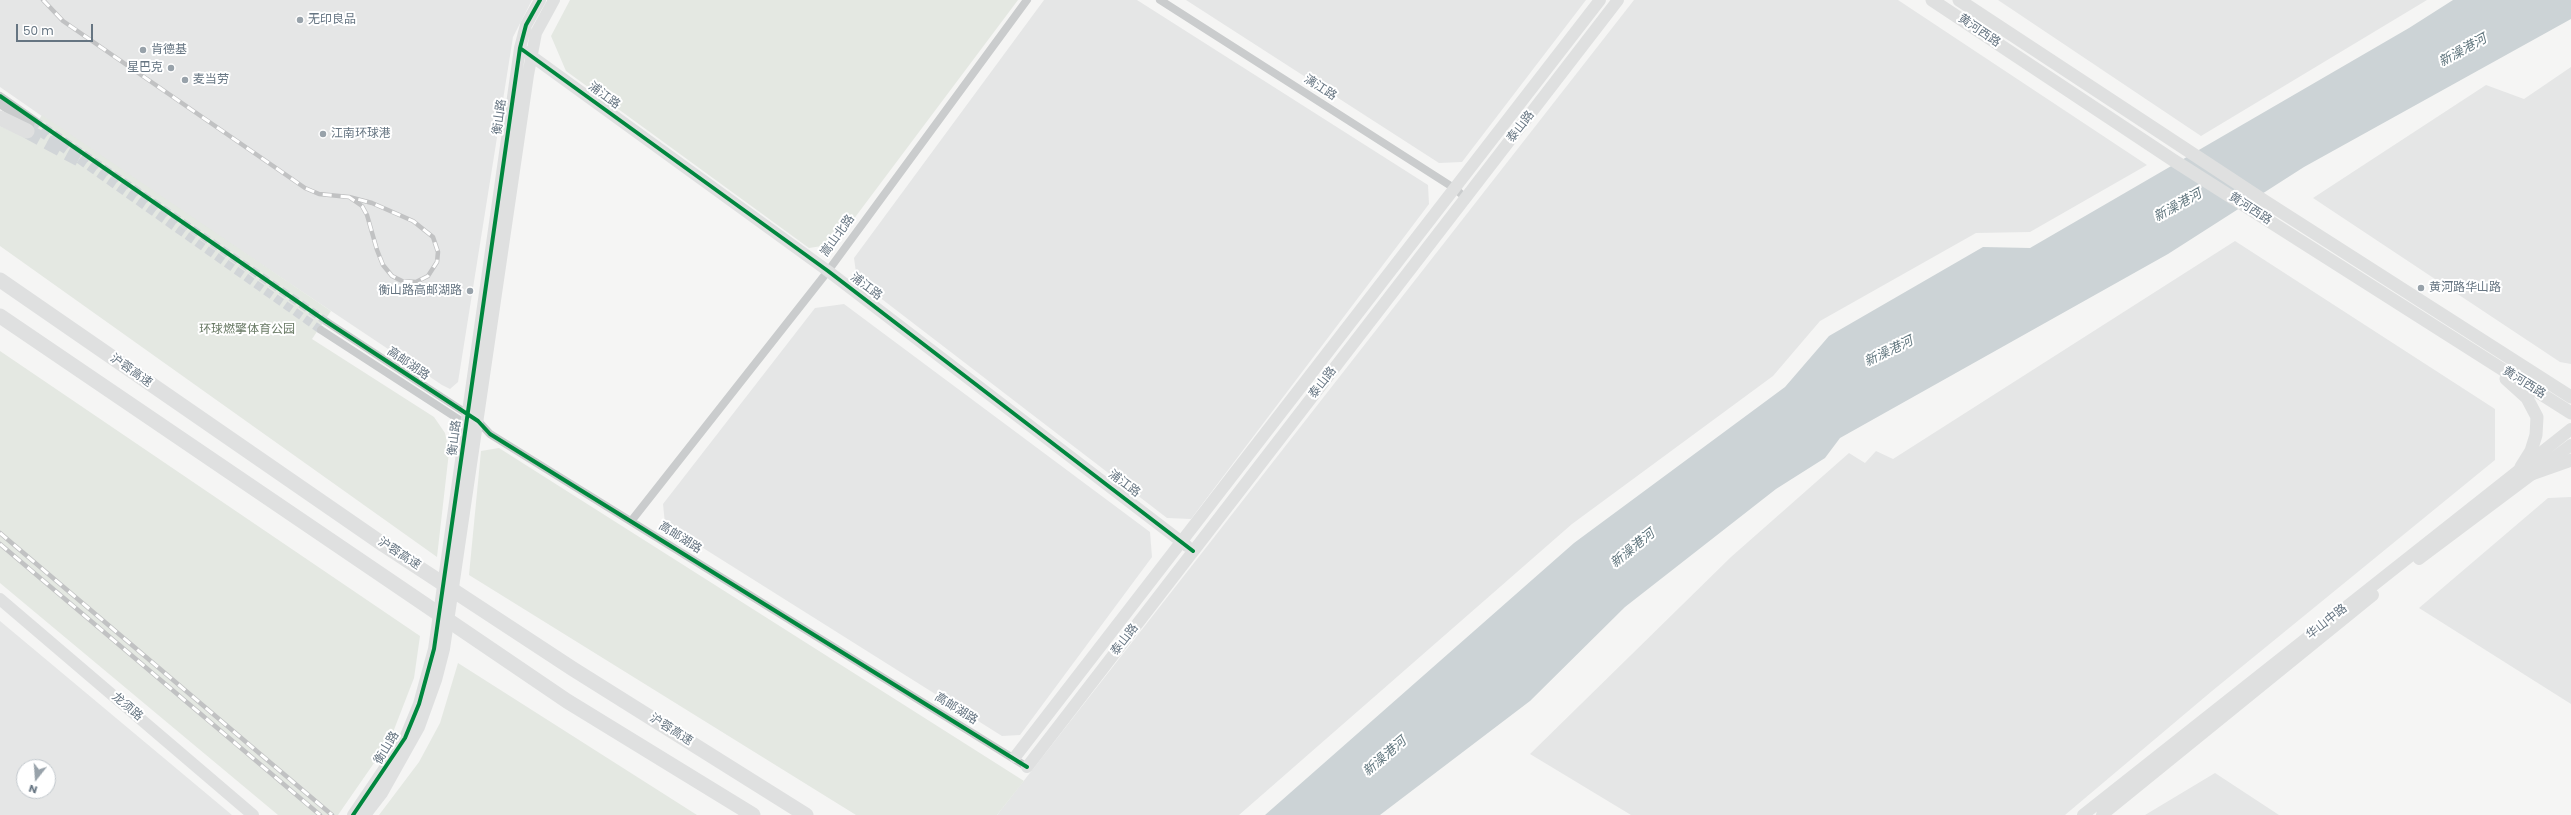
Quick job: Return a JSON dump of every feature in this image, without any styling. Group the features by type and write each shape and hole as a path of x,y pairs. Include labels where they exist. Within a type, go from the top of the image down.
{"highway":[{"path":"0,118 30,125"},
{"name":"沪蓉高速","path":"0,280 426,572 573,669 806,815"},
{"path":"0,316 568,701 753,815"}],"main road":[{"name":"衡山路","path":"365,815 382,793 420,727 436,680 444,649 456,582 472,423 520,48 526,25 540,0"},
{"name":"衡山路","path":"353,815 406,738 419,704 434,649 531,56 536,33 554,0"},
{"name":"泰山路","path":"1015,757 1600,0"},
{"name":"泰山路","path":"1027,767 1618,0"},
{"name":"黄河西路","path":"1932,0 2173,160 2571,413"},
{"name":"黄河西路","path":"1959,0 2266,202 2571,397"},
{"name":"浦江路","path":"520,48 828,271 1182,541 1193,551"},
{"path":"2474,351 2527,398 2537,417 2536,434 2526,471 2571,460"},
{"path":"2527,368 2571,386"},
{"name":"华山中路","path":"2102,815 2526,471 2571,429"},
{"name":"华山中路","path":"2082,815 2526,471 2571,445"},
{"name":"龙须路","path":"0,599 254,815"}],"street":[{"name":"嵩山北路","path":"632,520 828,271 1027,0"},
{"name":"漓江路","path":"1160,0 1454,188 1466,198"},
{"path":"0,96 30,125"},
{"path":"0,104 30,125"},
{"name":"高邮湖路","path":"327,322 472,423"},
{"name":"高邮湖路","path":"321,330 1015,757 1027,767"}],"shaded area":[{"name":"江南环球港","path":"0,0 532,0 513,37 458,382 450,389 442,385 111,164 0,87"},
{"path":"1044,0 1137,0 1428,185 1429,204 1191,519 1167,518 857,280 854,258"},
{"path":"1186,0 1586,0 1462,162 1439,163"},
{"path":"1634,0 1898,0 2147,165 2030,232 1976,233 1820,321 1773,376 1572,524 1239,815 997,815"},
{"path":"1998,0 2427,0 2201,136"},
{"path":"2571,67 2571,364 2560,362 2313,198 2486,85 2524,99"},
{"path":"2235,241 2495,409 2495,460 2212,691 2065,815 1631,815 1530,754 1731,557 1849,453 1865,463 1876,451 1893,459"},
{"path":"844,304 1150,532 1152,557 1020,735 1002,736 665,524 663,504 815,308"},
{"path":"2571,497 2571,704 2419,608 2548,498"},
{"path":"0,621 232,815 0,815"},
{"path":"2215,773 2279,815 2145,815"}],"green space":[{"path":"570,0 1018,0 835,244 809,248 566,71 551,36"},
{"name":"环球燃擎体育公园","path":"42,115 331,311 312,339 434,417 445,433 449,452 437,557 0,246 0,126 27,138"},
{"path":"0,351 420,636 414,678 390,740 338,815 278,815 0,583"},
{"path":"499,448 1024,781 997,815 856,815 469,575 481,451"},
{"path":"458,663 697,815 379,815 419,762 440,723"}],"water":[{"name":"新澡港河","path":"2453,0 2571,0 2571,19 2304,167 2168,254 1840,438 1825,458 1776,489 1625,607 1530,701 1380,815 1265,815 1574,543 1785,387 1829,336 1983,247 2030,248 2409,28"}],"tunnel":[{"path":"34,120 327,322"},
{"path":"30,125 321,330"},
{"path":"27,131 79,159"}],"railway":[{"path":"43,0 63,21 305,188 319,194 349,197 372,203 413,221 433,237 438,252 437,262 428,276 416,282 402,281 392,276 383,265 367,215 362,206 349,197"},
{"path":"0,533 332,815"},
{"path":"0,544 320,815"}],"cycle path":[{"path":"353,815 405,738 419,704 434,649 520,48 526,25 540,0"},
{"path":"520,48 828,271 1193,551"},
{"path":"0,96 327,322 478,421 490,434 1027,767"}],"place":[{"name":"无印良品","path":"300,20"},
{"name":"肯德基","path":"143,50"},
{"name":"星巴克","path":"171,68"},
{"name":"麦当劳","path":"185,80"},
{"name":"江南环球港","path":"323,134"},
{"name":"黄河路华山路","path":"2421,288"},
{"name":"衡山路高邮湖路","path":"470,291"}]}
